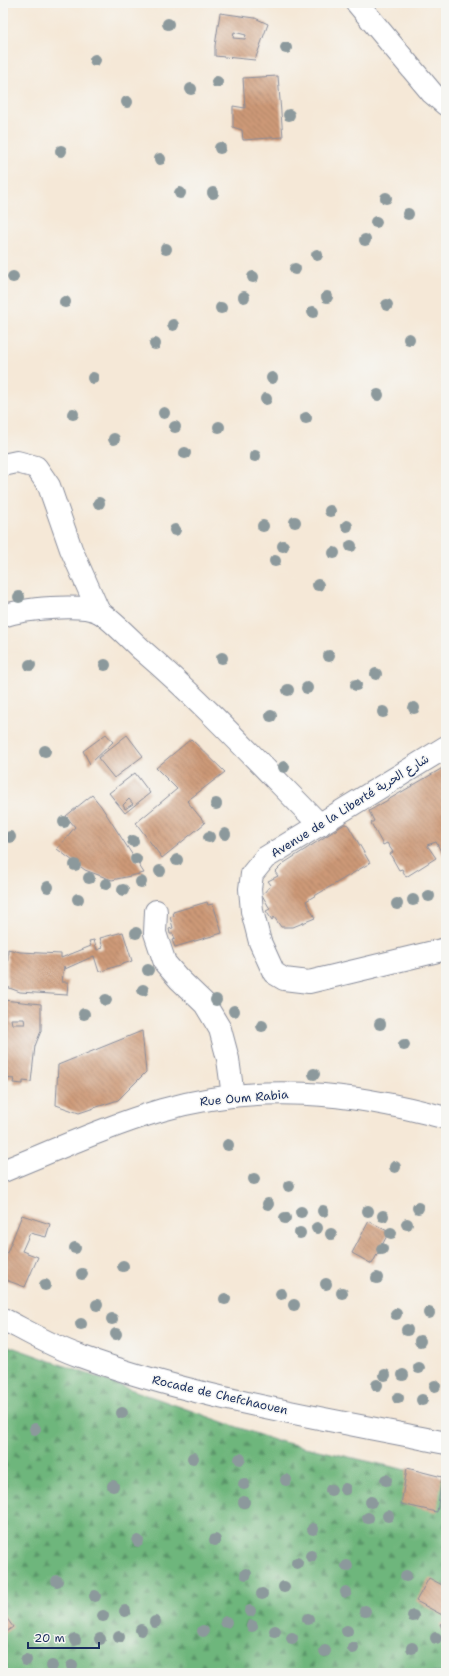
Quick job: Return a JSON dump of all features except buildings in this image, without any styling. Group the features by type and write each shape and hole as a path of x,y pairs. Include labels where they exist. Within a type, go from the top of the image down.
{"street":[{"path":"357,3 432,93 446,105"},
{"path":"3,465 17,462 36,467 49,486 71,549 99,612 164,669 320,824"},
{"path":"3,616 34,609 83,608 99,612"},
{"name":"Avenue de la Liberté شارع الحرية","path":"446,747 264,858 252,874 250,889 252,911 260,942 274,973 284,979 309,982 446,949"},
{"path":"156,911 155,933 165,963 205,1004 220,1029 228,1060 233,1096"},
{"name":"Rue Oum Rabia","path":"3,1171 161,1110 193,1102 233,1096 277,1093 330,1094 408,1108 446,1118"},
{"name":"Rocade de Chefchaouen","path":"3,1319 79,1356 135,1374 234,1400 446,1443"}],"green space":[{"path":"3,1344 274,1440 446,1479 446,1673 3,1673"}]}
